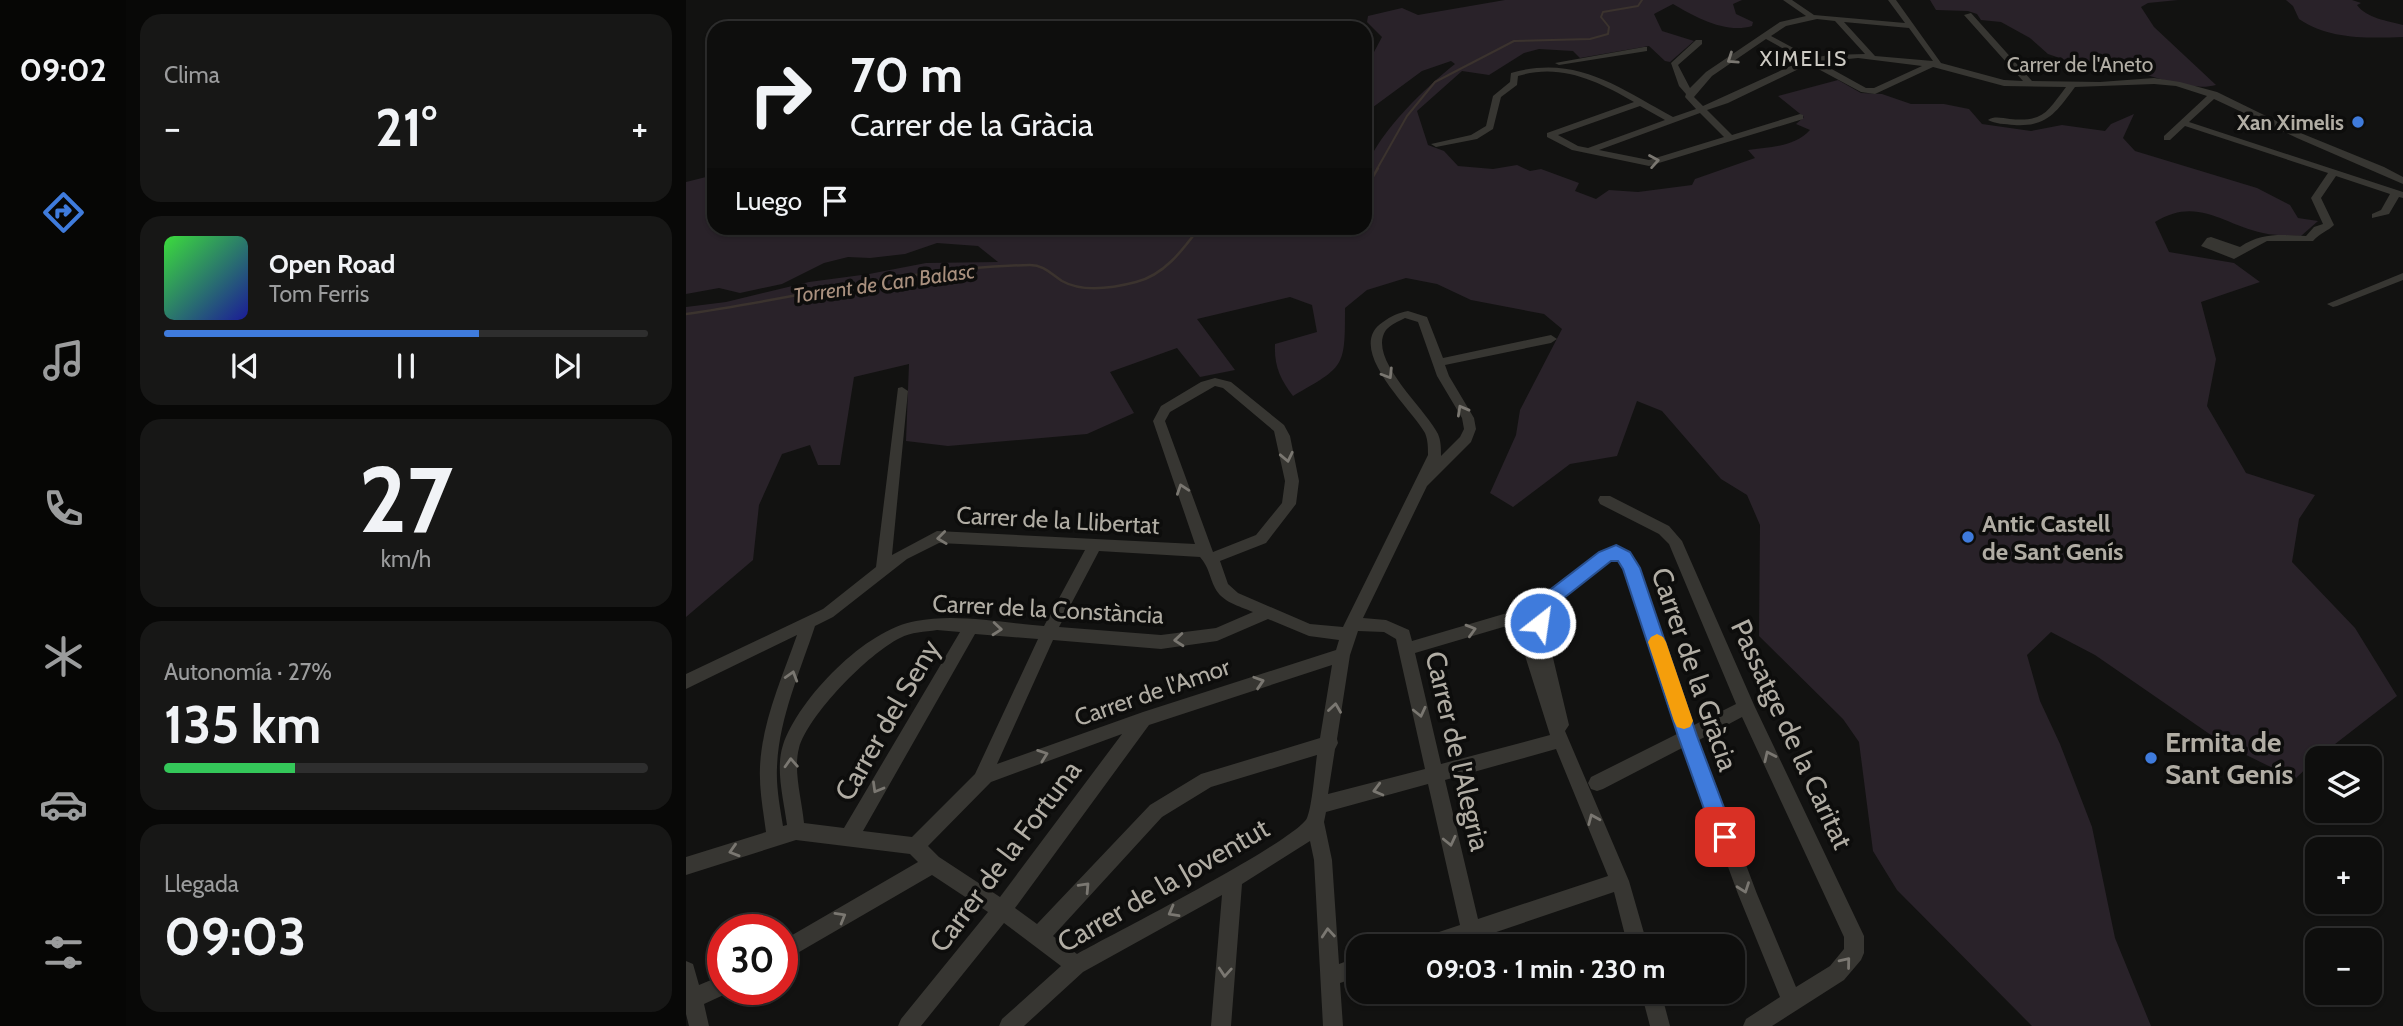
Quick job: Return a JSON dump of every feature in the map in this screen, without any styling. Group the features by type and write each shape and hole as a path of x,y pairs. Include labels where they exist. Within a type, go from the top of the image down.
{"street":[{"path":"1787,0 1812,17"},
{"path":"1766,36 1870,91 1936,65 1937,57 1892,0"},
{"path":"1968,15 2030,84"},
{"path":"1690,96 1709,74 1783,24 1812,17 1911,26"},
{"path":"1836,18 1872,57"},
{"path":"1699,42 1674,65 1690,96 1729,137"},
{"path":"1519,73 1518,70 1530,66 1585,60 1603,54 1644,49"},
{"name":"Carrer de l'Aneto","path":"1588,150 1674,121 1810,61 1829,57 1872,57 1936,65 2004,83 2072,85 2154,81 2177,84 2214,94 2300,136 2381,169 2403,181"},
{"path":"1436,144 1474,137 1490,127 1493,103 1497,96 1514,83 1514,75 1532,69 1572,70 1674,121"},
{"path":"1992,120 2031,124 2042,122 2072,85"},
{"path":"2167,138 2214,94"},
{"path":"1639,103 1550,135 1575,148 1649,163 1800,117"},
{"path":"2184,122 2400,194 2385,212 2376,216"},
{"path":"2243,251 2252,243 2276,236 2309,239 2318,229 2329,225 2315,198 2333,173"},
{"path":"2333,304 2403,276"},
{"path":"1333,1026 1332,976 1318,814 1342,655 1350,629 1434,455 1431,433 1382,367 1376,346 1377,333 1396,318 1416,315 1423,320 1438,363 1468,418 1470,429 1466,439 1423,482"},
{"path":"1438,363 1551,339"},
{"path":"1208,556 1261,539 1269,533 1289,504 1292,481 1279,428 1227,385 1215,382 1164,409 1159,421 1208,556 1222,587 1233,597 1309,630 1350,629"},
{"path":"883,571 902,391"},
{"name":"Passatge de la Caritat","path":"1605,500 1664,530 1675,541 1746,707 1854,936 1854,953 1837,973 1792,1001"},
{"name":"Carrer de la Llibertat","path":"686,682 844,603 902,555 937,537 1195,550 1208,556"},
{"path":"915,846 981,780 1048,633 1095,544"},
{"name":"Carrer de la Gràcia","path":"1548,601 1605,556 1616,552 1624,556 1631,568 1687,736 1752,912 1792,1001"},
{"path":"1406,649 1529,613 1548,601"},
{"path":"1548,601 1540,623 1541,641 1560,713 1562,740"},
{"name":"Carrer de la Constància","path":"796,831 790,747 811,709 866,654 894,634 926,625 1161,642 1217,634 1267,612"},
{"path":"1511,619 1522,623 1544,695 1620,881 1634,934"},
{"path":"776,838 769,793 769,758 775,729 808,622"},
{"name":"Carrer de l'Alegria","path":"1350,629 1386,626 1403,635 1471,931"},
{"name":"Carrer del Seny","path":"848,839 971,627"},
{"name":"Carrer de l'Amor","path":"981,780 985,776 1143,719 1342,655"},
{"path":"1597,783 1746,707"},
{"name":"Carrer de la Fortuna","path":"908,1026 1002,910 1143,719"},
{"path":"1318,814 1435,775 1562,740"},
{"path":"1038,937 1156,811 1208,780 1330,743"},
{"name":"Carrer de la Joventut","path":"1009,1026 1076,965 1233,879 1304,835 1318,814"},
{"path":"686,866 796,831 915,846 932,864 1063,952 1076,965"},
{"path":"798,942 932,864"},
{"path":"1221,1026 1233,879"},
{"path":"1462,934 1620,881"},
{"path":"686,971 689,995 699,1026"},
{"path":"1332,976 1346,971"},
{"path":"689,995 707,993"},
{"path":"1754,1026 1792,1001"},
{"path":"1654,1004 1660,1026"}],"shaded area":[{"path":"1505,0 1742,0 1733,4 1736,14 1753,22 1752,26 1721,26 1673,4 1654,14 1662,31 1694,41 1670,62 1665,61 1649,46 1580,58 1573,51 1539,49 1524,53 1489,75 1462,71 1417,111 1428,145 1444,151 1458,166 1493,169 1517,165 1530,171 1541,169 1579,183 1575,191 1596,199 1609,190 1638,192 1692,185 1695,179 1755,158 1748,150 1797,140 1810,130 1796,124 1804,117 1778,96 1838,80 1861,93 1882,94 1911,104 1944,104 1969,109 1982,124 2031,131 2062,125 2105,131 2111,124 2134,114 2123,138 2135,151 2257,188 2290,205 2298,218 2318,221 2301,236 2263,233 2197,212 2184,211 2155,222 2169,252 2234,263 2260,282 2201,302 2216,359 2207,406 2246,473 2315,495 2299,519 2292,562 2355,628 2397,696 2332,746 2305,746 2305,769 2295,779 2224,744 2095,655 2051,632 2027,655 2040,701 2092,827 2115,938 2151,1026 2032,1026 1897,890 1873,851 1859,742 1843,719 1759,636 1760,525 1747,495 1721,479 1662,411 1637,401 1617,456 1570,464 1513,507 1490,493 1516,435 1520,410 1562,329 1544,314 1471,300 1437,284 1406,278 1367,290 1345,308 1344,343 1338,363 1323,378 1293,396 1279,372 1275,344 1317,332 1312,305 1290,297 1197,319 1235,370 1200,377 1177,348 1110,372 1134,413 1087,434 948,446 906,441 909,364 854,377 840,465 818,465 810,445 782,454 759,505 753,560 686,617 686,307 726,302 809,282 926,263 998,262 978,246 937,243 905,254 870,258 848,257 824,263 782,284 740,293 719,288 686,294 686,182 707,177 707,235 1372,235 1372,155 1404,111 1455,64 1451,61 1422,71 1372,108 1372,53 1382,37 1372,27 1372,21 1367,21 1368,16 1402,8 1418,15"},
{"path":"1930,0 2178,0 2148,3 2141,7 2154,27 2216,85 2182,85 2106,63 2077,64 2048,54 2030,38 2001,22 1981,20 1977,14 1968,11 1936,10"},
{"path":"2286,0 2352,0 2361,3 2357,5 2372,16 2403,25 2403,37 2349,36 2323,31 2299,19 2293,6"}],"waterway":[{"path":"1377,169 1407,116 1435,82 1514,41 1590,39 1608,34 1609,27 1601,17 1603,12 1638,6 1642,0"},
{"path":"1372,178 1378,168"},
{"name":"Torrent de Can Balasc","path":"686,314 900,277 987,267 1035,265 1070,285 1098,288 1118,286 1146,279 1164,268 1193,235"}],"slow traffic":[{"path":"1657,642 1684,721"}],"place":[{"name":"Xan Ximelis","path":"2358,122"},
{"name":"Antic Castell de Sant Genís","path":"1968,537"},
{"name":"Ermita de Sant Genís","path":"2151,758"}],"district":[{"name":"XIMELIS","path":"1804,58"}],"route":[{"path":"1540,623 1548,601 1605,556 1616,552 1624,556 1631,568 1686,726 1687,736 1725,837"}]}
